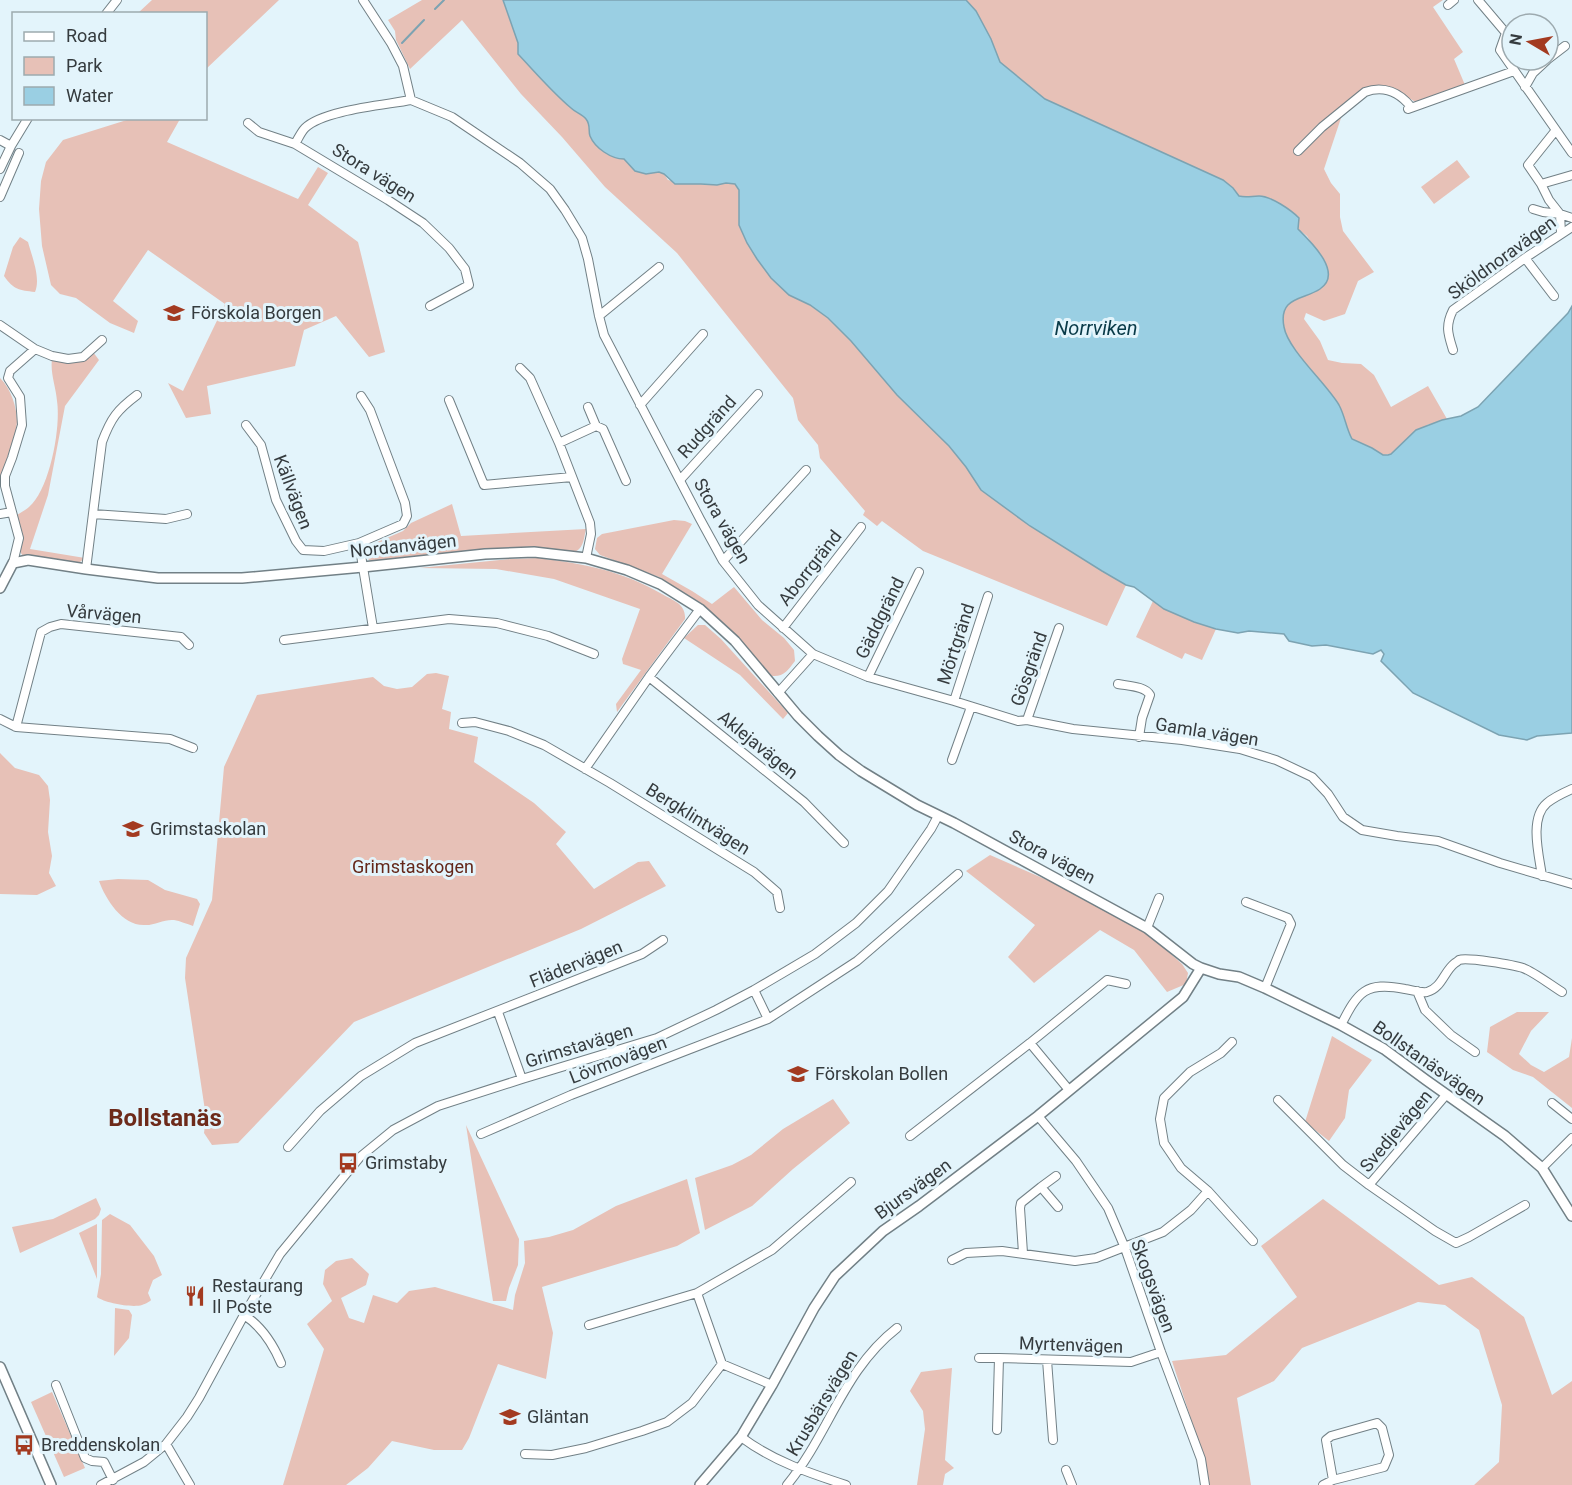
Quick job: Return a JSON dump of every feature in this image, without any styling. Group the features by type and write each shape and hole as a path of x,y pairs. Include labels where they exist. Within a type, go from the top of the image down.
{"street":[{"path":"108,12 117,0"},
{"path":"363,0 403,66 411,100"},
{"path":"1478,0 1500,26"},
{"path":"1560,50 1565,46"},
{"path":"1298,151 1365,92 1373,89 1394,93 1404,98 1409,108 1511,72"},
{"path":"1515,72 1572,153"},
{"path":"1525,87 1534,72"},
{"name":"Stora vägen","path":"295,144 305,128 320,118 334,113 411,100 452,117 520,163 550,189 582,238 604,335 723,561 758,605 813,654"},
{"path":"0,169 27,120"},
{"name":"Stora vägen","path":"248,123 259,132 295,144 388,200 423,223 449,248 465,269 470,285 430,306"},
{"path":"1556,130 1528,165 1560,214 1561,233"},
{"path":"0,140 11,146"},
{"path":"0,197 19,153"},
{"path":"1541,184 1572,175"},
{"path":"1533,208 1543,213 1560,214 1572,218"},
{"name":"Sköldnoravägen","path":"1453,350 1448,320 1453,310 1572,227"},
{"path":"1525,258 1554,296"},
{"path":"599,316 659,267"},
{"path":"0,325 35,349 52,357 68,359 83,357 102,340"},
{"path":"640,405 703,334"},
{"path":"0,588 14,563 19,538 5,486 5,476 22,425 20,397 8,378 10,371 35,349"},
{"path":"520,368 530,378 559,443 590,523 591,534 586,558"},
{"name":"Rudgränd","path":"680,480 758,394"},
{"path":"86,569 102,442 108,425 120,408 137,395"},
{"name":"Källvägen","path":"246,425 261,445 276,500 296,541 303,550 324,551 359,543 403,524 407,516 405,503 369,410 360,396"},
{"path":"449,400 483,485 572,477"},
{"path":"588,407 596,426 603,429 626,481"},
{"path":"559,443 596,426"},
{"path":"723,561 806,470"},
{"path":"0,514 12,512"},
{"path":"93,514 166,519 187,514"},
{"name":"Aborrgränd","path":"783,628 861,527"},
{"path":"359,543 373,628"},
{"name":"Nordanvägen","path":"14,563 28,560 158,578 242,578 494,553 534,552 586,558 627,570 660,584 700,609 735,641 778,693"},
{"name":"Gäddgränd","path":"868,677 919,572"},
{"name":"Mörtgränd","path":"954,701 988,596"},
{"path":"585,769 700,609"},
{"path":"284,640 449,619 497,623 548,636 594,654"},
{"name":"Vårvägen","path":"16,727 41,632 50,627 61,624 181,637 189,645"},
{"name":"Gösgränd","path":"1027,720 1059,628"},
{"path":"778,693 813,654"},
{"name":"Gamla vägen","path":"813,654 868,677 1018,721 1027,720 1073,729 1182,740 1240,749 1276,760 1312,777 1328,794 1343,817 1362,830 1438,841 1572,885"},
{"name":"Aklejavägen","path":"649,677 804,802 843,843"},
{"path":"1118,684 1143,689 1150,695 1142,718 1139,737"},
{"name":"Stora vägen","path":"778,693 839,755 888,789 1147,928 1201,968"},
{"path":"952,760 971,707"},
{"path":"0,719 16,727 171,739 193,748"},
{"name":"Bergklintvägen","path":"462,723 475,722 509,731 543,745 585,769 754,872 777,892 780,908"},
{"path":"1542,876 1536,832 1538,817 1545,804 1572,789"},
{"name":"Grimstavägen","path":"101,1485 144,1462 166,1444 187,1418 199,1398 280,1254 360,1157 393,1130 438,1106 522,1078 657,1038 754,990 814,954 856,922 888,891 932,829 938,816"},
{"name":"Lövmovägen","path":"482,1134 571,1095 768,1019 857,961 958,874"},
{"path":"1147,928 1159,898"},
{"path":"1246,902 1288,918 1291,924 1265,988"},
{"name":"Flädervägen","path":"288,1148 320,1111 361,1076 415,1043 642,954 663,940"},
{"path":"1341,1025 1352,1003 1361,993 1376,986 1389,986 1424,993 1434,990 1451,966 1460,960 1473,959 1524,968 1562,993"},
{"name":"Bollstanäsvägen","path":"1201,968 1239,977 1265,988 1384,1049 1505,1136 1542,1168 1572,1216"},
{"name":"Bjursvägen","path":"700,1485 741,1437 814,1308 835,1276 883,1231 1038,1116 1183,997 1201,968"},
{"path":"910,1136 1107,980 1126,984"},
{"path":"754,990 768,1019"},
{"path":"1417,991 1425,1010 1451,1035 1474,1052"},
{"path":"498,1012 522,1078"},
{"path":"1232,1042 1221,1053 1190,1072 1164,1098 1160,1119 1164,1143 1181,1168 1208,1191 1253,1241"},
{"path":"1030,1043 1069,1090"},
{"name":"Svedjevägen","path":"1446,1095 1369,1185 1455,1243 1525,1205"},
{"path":"1278,1100 1344,1165 1369,1185"},
{"path":"1552,1103 1572,1119"},
{"name":"Skogsvägen","path":"1038,1116 1076,1161 1108,1208 1125,1248 1201,1459 1205,1485"},
{"path":"1542,1168 1572,1138"},
{"path":"1023,1253 1021,1203 1056,1176"},
{"path":"589,1325 697,1293 772,1250 851,1182"},
{"path":"1041,1187 1058,1207"},
{"path":"952,1260 966,1253 1002,1251 1075,1261 1096,1258 1163,1232 1191,1210 1208,1191"},
{"path":"697,1293 722,1364 772,1385"},
{"path":"244,1316 254,1322 275,1348 281,1363"},
{"name":"Krusbärsvägen","path":"787,1485 799,1470 853,1376 881,1340 897,1328"},
{"name":"Myrtenvägen","path":"979,1358 1131,1362 1161,1352"},
{"path":"997,1430 999,1358"},
{"path":"1047,1360 1053,1440"},
{"path":"525,1454 552,1455 586,1448 667,1422 692,1402 722,1364"},
{"path":"0,1367 51,1485"},
{"path":"56,1385 86,1458 104,1462 113,1480"},
{"path":"1323,1485 1384,1467 1389,1455 1382,1428 1377,1423 1331,1436 1326,1440 1334,1480"},
{"path":"741,1437 777,1460 799,1470 846,1485"},
{"path":"166,1444 190,1485"},
{"path":"1066,1470 1072,1485"}],"green space":[{"path":"152,0 279,0 207,68 207,12 139,12"},
{"path":"422,0 503,0 518,43 518,54 573,110 586,118 590,126 635,171 646,174 659,172 664,174 668,180 685,184 735,184 739,190 740,225 747,243 771,278 828,318 851,341 897,395 949,446 981,490 1030,526 1126,585 1107,626 923,551 882,521 877,526 863,515 865,511 820,458 818,445 798,420 793,398 677,253 605,187 521,94 462,20 410,69 396,40 395,31 388,20"},
{"path":"966,0 1443,0 1433,7 1463,52 1454,59 1465,85 1417,103 1396,90 1373,87 1345,106 1324,169 1340,194 1340,217 1343,231 1374,272 1358,281 1345,314 1324,321 1306,313 1304,319 1320,341 1328,360 1361,364 1374,375 1391,407 1428,386 1447,419 1427,425 1391,454 1383,455 1352,439 1327,389 1297,352 1285,331 1282,320 1288,304 1318,289 1327,278 1328,269 1307,236 1298,229 1296,215 1267,198 1239,196 1223,180 1045,99 1000,62 991,39 976,12"},
{"path":"127,120 179,120 167,142 298,199 318,167 328,173 308,205 358,242 385,352 369,357 336,316 304,330 295,366 207,386 211,414 186,418 168,383 183,391 225,304 148,250 113,301 138,321 134,333 110,323 76,298 60,294 51,285 42,246 39,209 41,181 46,162 63,140"},
{"path":"1457,160 1470,177 1434,204 1421,187"},
{"path":"20,237 28,242 34,261 37,280 35,292 17,288 4,276 13,247"},
{"path":"93,352 99,360 65,406 48,495 30,549 85,558 76,564 23,556 20,550 22,533 17,515 29,507 43,486 55,441 58,412 52,359"},
{"path":"0,378 13,398 17,422 13,443 0,478"},
{"path":"452,504 461,536 586,529 582,546 574,552 533,547 372,562 368,559 368,546 403,531 411,523"},
{"path":"674,520 692,524 662,574 712,604 734,587 762,620 784,638 794,650 795,661 785,672 772,676 727,626 699,602 659,577 600,555 595,549 597,538 602,534"},
{"path":"538,558 587,566 632,579 671,599 684,610 685,619 617,712 616,704 641,670 623,664 622,659 640,609 554,579 496,569 419,568"},
{"path":"1153,601 1183,617 1216,629 1202,660 1185,653 1182,659 1136,637"},
{"path":"698,625 705,625 721,639 788,713 783,719 740,675 684,638"},
{"name":"Grimstaskogen","path":"436,673 449,676 442,709 451,712 449,729 478,737 474,762 534,803 566,832 556,844 594,889 638,862 649,861 666,886 581,929 354,1022 238,1143 212,1145 204,1133 206,1117 185,978 186,958 212,900 224,767 257,695 373,677 384,686 397,689 412,687 427,674"},
{"path":"0,753 15,768 39,775 48,786 50,800 48,832 52,856 49,873 56,886 37,895 0,894"},
{"path":"990,855 1070,890 1143,929 1182,964 1188,973 1186,984 1167,992 1134,950 1100,930 1034,983 1008,957 1035,925 966,871"},
{"path":"148,880 165,890 197,899 200,904 193,926 174,920 146,925 130,922 116,911 99,881"},
{"path":"1517,1012 1549,1012 1531,1031 1519,1054 1531,1065 1544,1072 1569,1057 1572,1038 1572,1108 1533,1077 1513,1070 1487,1052 1490,1027"},
{"path":"1332,1036 1372,1060 1349,1090 1345,1118 1329,1141 1305,1122"},
{"path":"833,1099 850,1123 752,1206 705,1230 695,1178 732,1165 751,1155 783,1129"},
{"path":"466,1125 519,1239 518,1265 506,1301 493,1301"},
{"path":"687,1179 700,1233 677,1246 542,1287 553,1333 546,1379 498,1364 469,1438 462,1450 434,1450 392,1441 368,1468 346,1485 283,1485 324,1349 307,1324 332,1301 323,1284 325,1270 336,1261 352,1258 369,1274 366,1285 341,1298 349,1318 364,1323 373,1295 397,1303 409,1291 435,1287 513,1310 525,1263 524,1241 573,1230 616,1206"},
{"path":"96,1198 101,1209 95,1219 20,1253 12,1227 53,1219"},
{"path":"1323,1199 1439,1285 1472,1277 1524,1317 1552,1395 1572,1381 1572,1485 1474,1485 1499,1462 1502,1405 1479,1330 1445,1305 1418,1302 1302,1348 1274,1381 1237,1398 1251,1485 1209,1485 1203,1456 1172,1361 1226,1355 1297,1297 1261,1246"},
{"path":"110,1214 130,1225 154,1256 162,1275 153,1280 148,1293 151,1300 143,1305 119,1304 97,1297 101,1274 102,1220"},
{"path":"97,1224 97,1279 79,1233"},
{"path":"115,1308 129,1310 132,1315 129,1338 114,1356"},
{"path":"952,1368 945,1460 954,1468 945,1474 943,1485 917,1485 925,1429 923,1411 910,1391 921,1372"},
{"path":"52,1392 85,1468 64,1477 31,1402"}],"water":[{"name":"Norrviken","path":"503,0 966,0 976,11 1000,62 1045,99 1223,180 1239,196 1269,198 1299,218 1298,229 1317,249 1327,266 1328,275 1320,289 1289,304 1283,317 1287,336 1292,346 1339,405 1352,439 1383,455 1391,454 1416,430 1442,420 1461,416 1478,407 1568,313 1572,306 1572,733 1537,736 1527,740 1499,735 1413,693 1381,661 1384,654 1381,650 1373,654 1326,645 1312,646 1289,641 1284,634 1249,631 1238,633 1194,622 1164,609 1134,587 1102,571 1030,526 981,490 949,446 897,395 828,318 810,305 789,295 771,278 747,243 739,225 739,190 735,184 675,184 659,172 646,174 635,171 624,159 609,155 600,149 590,136 586,119 557,95 518,54 518,43"}],"waterway":[{"path":"435,9 444,0"},
{"path":"402,43 424,20"}],"place":[{"name":"Förskola Borgen","path":"174,313"},
{"name":"Grimstaskolan","path":"133,829"},
{"name":"Förskolan Bollen","path":"798,1074"},
{"name":"Grimstaby","path":"348,1163"},
{"name":"Restaurang Il Poste","path":"195,1296"},
{"name":"Gläntan","path":"510,1417"},
{"name":"Breddenskolan","path":"24,1445"}],"district":[{"name":"Bollstanäs","path":"165,1118"}]}
